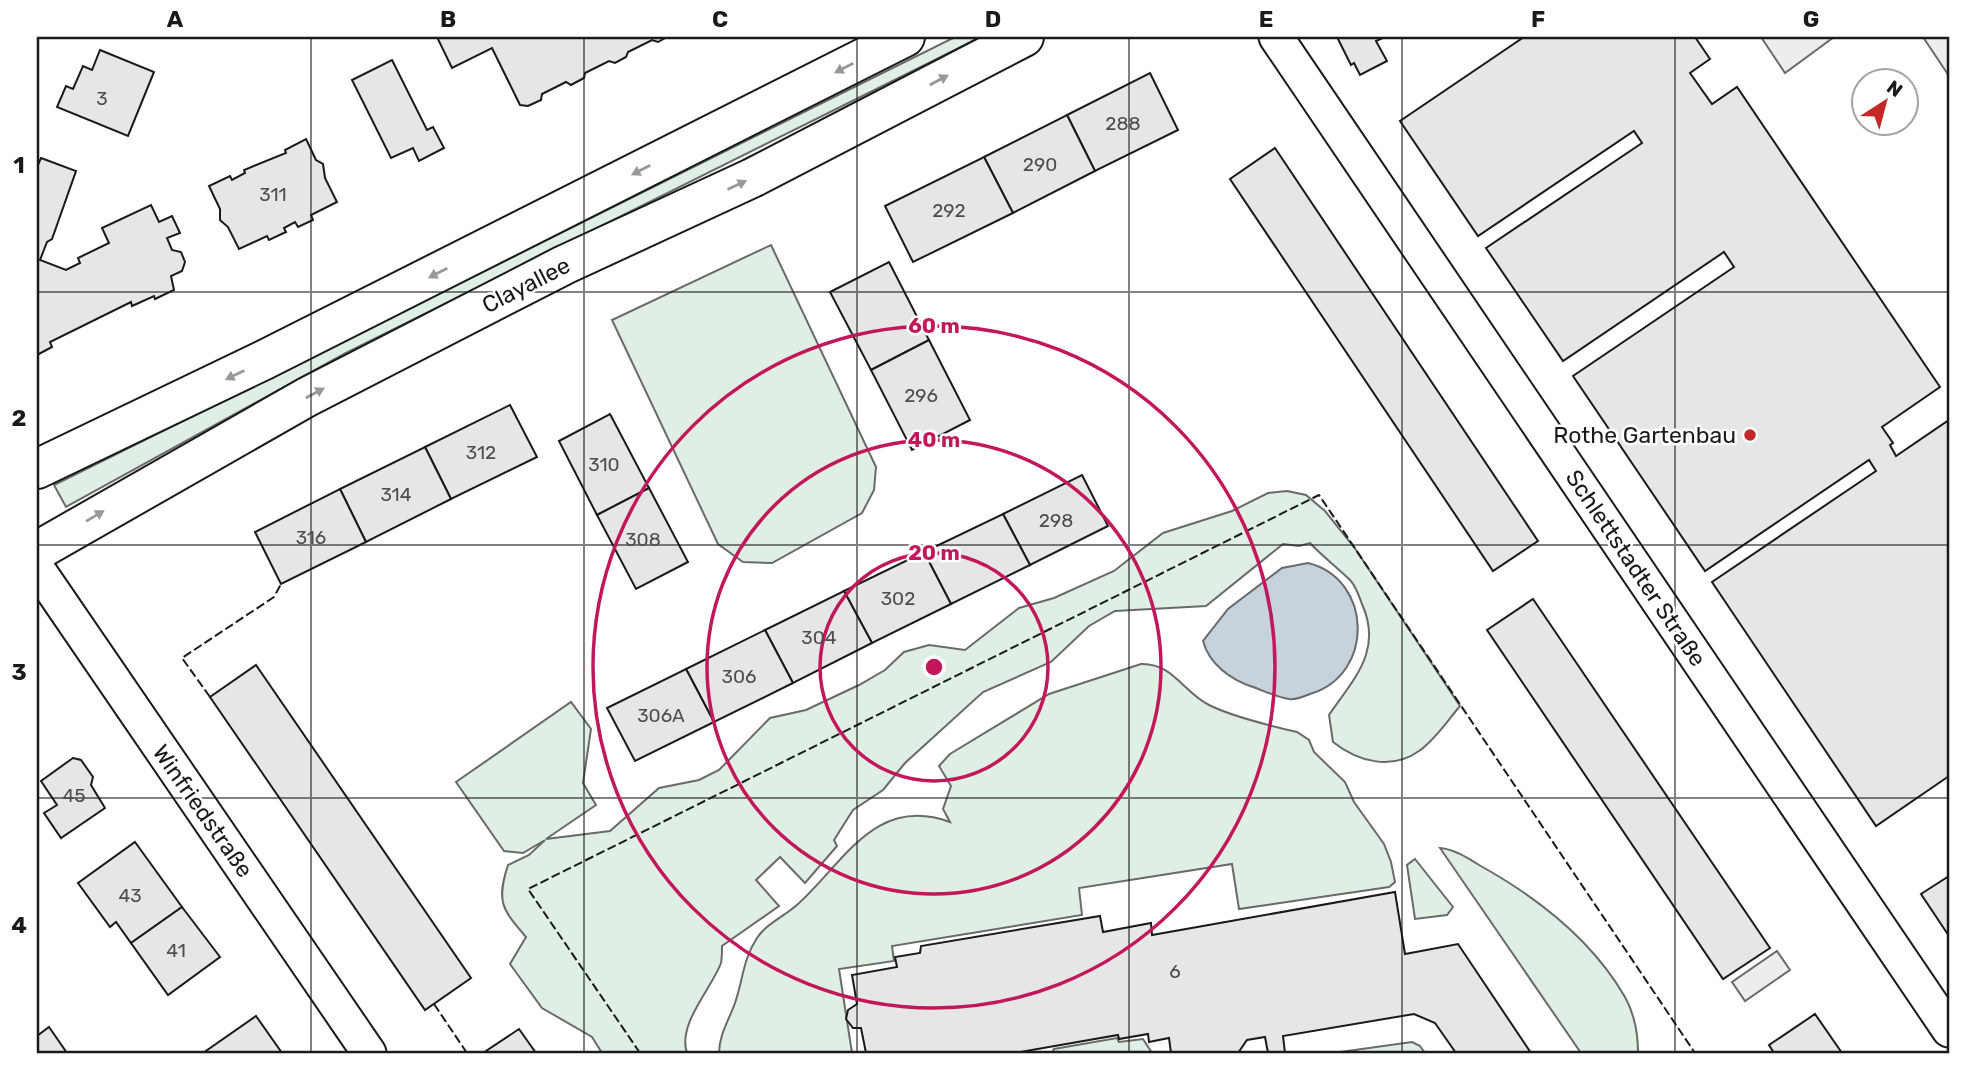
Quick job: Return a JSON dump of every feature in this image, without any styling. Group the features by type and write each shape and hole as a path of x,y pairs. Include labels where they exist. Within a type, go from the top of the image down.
{"main road":[{"path":"37,469 264,360 905,37"},
{"name":"Clayallee","path":"37,551 307,397 564,265 752,178 1024,37"}],"street":[{"name":"Schlettstadter Straße","path":"1276,37 1949,1030"},
{"name":"Winfriedstraße","path":"37,568 369,1053"}],"green space":[{"path":"955,37 981,37 344,354 66,507 54,485"},
{"path":"771,245 876,467 874,490 862,513 772,563 743,562 718,544 612,320"},
{"path":"1287,491 1306,495 1325,511 1354,547 1460,706 1436,736 1419,751 1397,761 1374,761 1342,749 1333,742 1329,715 1363,663 1369,636 1368,621 1352,582 1310,543 1299,546 1283,544 1206,606 1115,611 1089,626 1051,662 983,692 905,763 883,790 853,810 834,840 837,846 805,883 780,857 756,880 779,906 722,946 721,963 717,973 697,1006 687,1030 687,1053 602,1053 592,1037 542,1008 510,964 526,937 503,904 504,878 508,865 529,855 545,840 523,853 504,851 456,782 571,702 591,729 583,783 596,805 546,839 610,831 659,788 699,780 719,770 770,718 806,710 859,685 885,670 904,652 929,645 965,650 1019,608 1054,598 1114,571 1163,533 1232,511 1268,493"},
{"path":"1141,664 1152,665 1170,673 1209,705 1252,721 1297,732 1309,740 1314,752 1345,782 1354,802 1384,844 1395,882 1389,887 1239,909 1232,864 1079,888 1082,915 892,946 894,961 839,969 852,1053 719,1053 722,1034 735,1003 746,962 761,933 798,904 846,853 881,825 901,817 924,816 950,822 943,809 951,786 939,766 950,754 1049,694"},
{"path":"1440,848 1466,857 1500,877 1541,905 1579,938 1612,976 1625,997 1635,1024 1638,1053 1581,1053"},
{"path":"1415,859 1453,907 1447,915 1415,919 1407,865"},
{"path":"1117,1038 1119,1042 1143,1039 1152,1053 1052,1053 1054,1049"},
{"path":"1412,1042 1420,1046 1425,1053 1333,1053"}],"shaded area":[{"path":"1761,37 1834,37 1785,73"},
{"path":"1923,37 1949,37 1947,73"},
{"path":"1308,563 1329,572 1345,588 1354,606 1358,627 1355,648 1346,668 1331,684 1294,699 1245,684 1222,670 1210,657 1203,641 1228,609 1282,568"},
{"path":"1777,951 1790,970 1745,1001 1732,982"}],"building":[{"path":"437,37 667,37 658,42 652,40 628,52 626,57 615,63 609,61 585,73 584,78 571,85 566,82 542,94 541,100 528,106 520,105 492,48 452,68"},
{"path":"1337,37 1385,37 1376,41 1387,61 1360,75 1354,63 1351,65"},
{"name":"Rothe Gartenbau","path":"1524,37 1695,37 1710,59 1690,73 1712,104 1737,87 1940,387 1882,427 1893,443 1890,445 1896,456 1949,420 1949,776 1876,826 1712,582 1876,471 1869,460 1705,571 1573,376 1734,267 1724,252 1563,361 1486,248 1642,143 1634,131 1478,236 1400,121"},
{"path":"100,50 154,72 128,136 57,107 66,86 73,89 83,66 92,70"},
{"path":"392,60 427,130 433,127 444,148 419,161 413,148 391,158 352,80"},
{"path":"1150,73 1178,130 1095,171 1067,115"},
{"path":"1067,115 1095,171 1013,213 984,157"},
{"path":"306,139 316,160 323,164 325,178 337,202 311,215 313,220 298,227 295,222 284,228 286,232 269,240 267,236 239,249 228,227 220,220 220,209 209,186 230,176 232,180 245,173 244,170 286,153 285,150"},
{"path":"1275,148 1538,541 1493,571 1230,179"},
{"path":"984,157 1013,213 913,262 885,206"},
{"path":"41,158 76,171 52,239 47,242 40,260 66,270 80,263 78,258 109,243 102,228 151,205 159,222 172,216 180,233 167,238 172,250 181,252 185,262 182,271 171,276 174,290 132,306 131,302 50,342 52,347 37,355 37,167"},
{"path":"889,262 929,340 871,370 830,292"},
{"path":"929,340 970,420 912,450 871,370"},
{"path":"510,405 537,457 451,499 425,447"},
{"path":"610,414 649,488 597,515 559,441"},
{"path":"425,447 451,499 366,542 340,489"},
{"path":"1082,475 1108,526 1030,565 1003,514"},
{"path":"649,488 688,562 636,589 597,515"},
{"path":"340,489 366,542 281,584 255,532"},
{"path":"1003,514 1030,565 951,604 924,552"},
{"path":"924,552 951,604 872,643 844,591"},
{"path":"844,591 872,643 793,683 765,630"},
{"path":"1533,599 1770,948 1723,979 1487,630"},
{"path":"765,630 793,683 714,722 686,669"},
{"path":"256,665 471,978 425,1010 210,697"},
{"path":"686,669 714,722 635,761 607,708"},
{"path":"73,758 81,760 93,777 91,785 105,808 61,838 44,813 57,805 41,781"},
{"path":"135,842 182,907 131,943 116,922 110,927 78,883"},
{"path":"1949,876 1949,936 1921,894"},
{"path":"1395,892 1405,954 1458,944 1531,1053 1456,1053 1435,1023 1414,1014 1283,1036 1285,1053 1268,1053 1265,1037 1247,1040 1238,1053 1171,1053 1169,1038 1149,1042 1148,1034 1119,1039 1118,1035 1015,1053 866,1053 861,1028 853,1028 846,1019 848,1010 857,1004 852,975 897,967 895,957 920,953 921,946 1100,916 1103,932 1151,923 1152,935"},
{"path":"182,907 220,957 168,995 131,943"},
{"path":"1815,1014 1842,1053 1774,1053 1769,1045"},
{"path":"256,1016 282,1053 203,1053"},
{"path":"49,1027 67,1053 37,1053 37,1036"},
{"path":"519,1029 536,1053 483,1053"}],"fence":[{"path":"640,1053 528,889 1319,495 1695,1053"},
{"path":"210,697 182,658 274,597 281,584"},
{"path":"434,1004 467,1053"}],"place":[{"name":"Rothe Gartenbau","path":"1750,435"}]}
